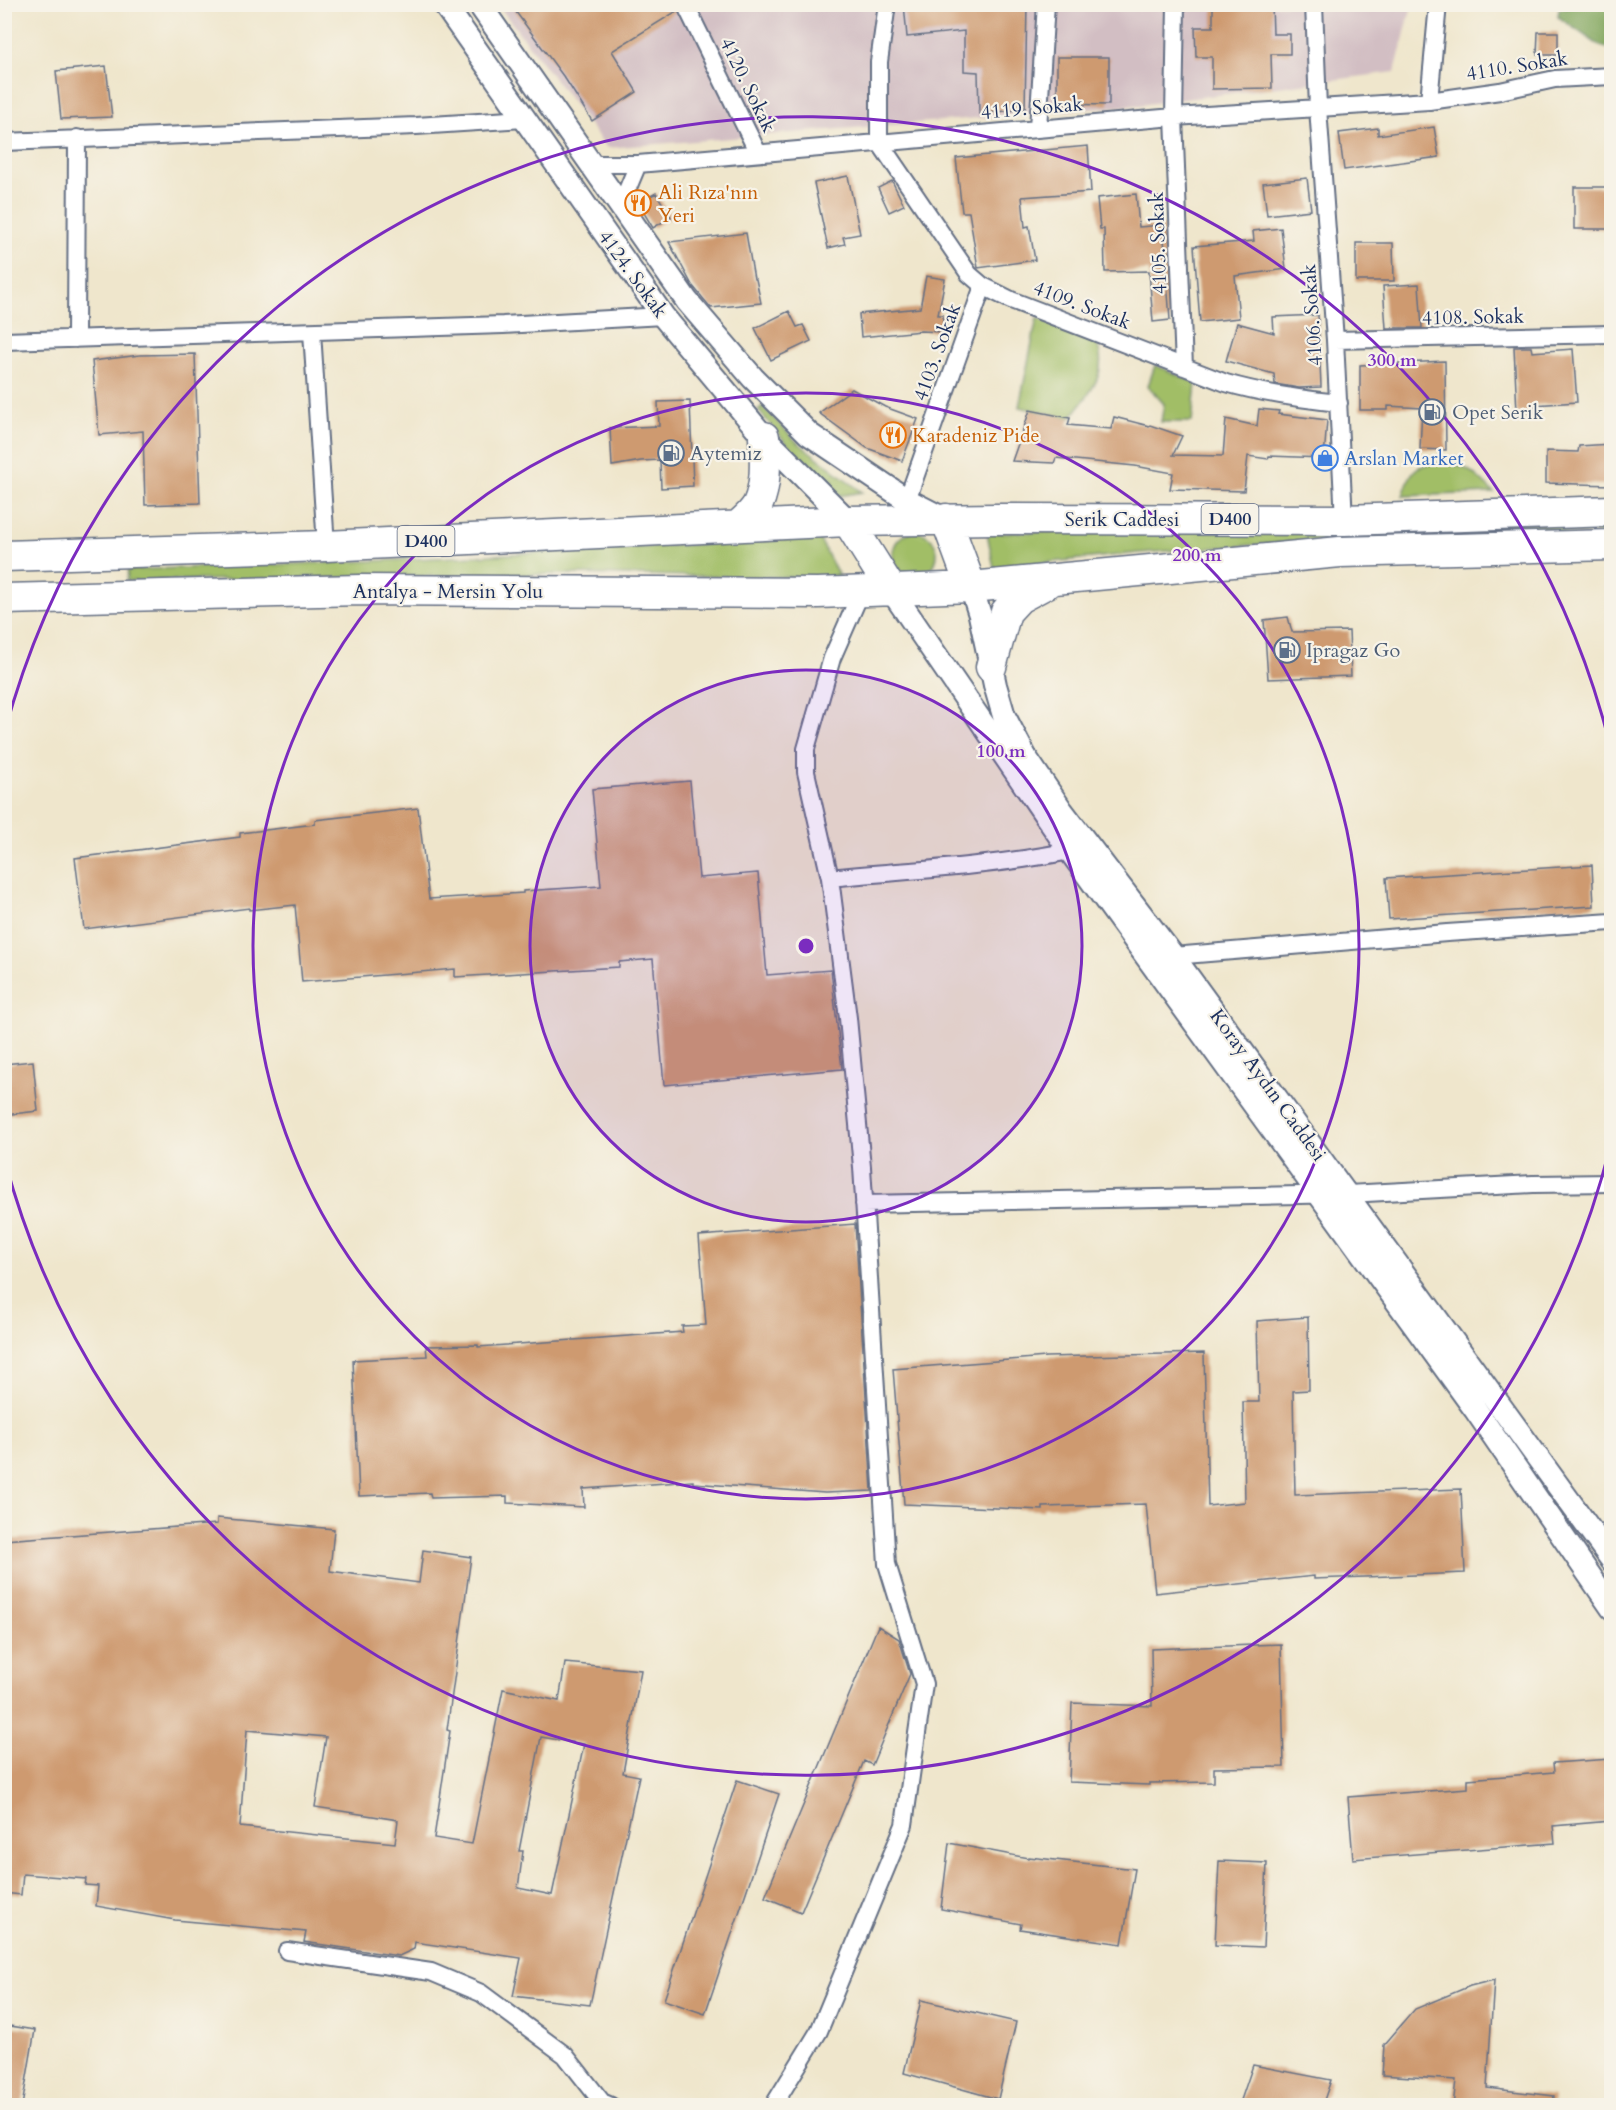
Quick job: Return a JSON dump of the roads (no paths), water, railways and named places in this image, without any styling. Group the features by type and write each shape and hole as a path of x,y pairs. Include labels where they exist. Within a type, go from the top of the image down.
{"highway":[{"path":"739,525 758,504 762,492 765,462 764,437"},
{"name":"Serik Caddesi","path":"848,522 946,519 1344,520 1611,511"},
{"path":"946,519 971,587"},
{"path":"848,522 892,591"},
{"name":"D400","path":"4,556 326,546 739,525 848,522"},
{"name":"D400","path":"892,591 971,587 1340,552 1611,545"},
{"path":"991,667 1006,612 1018,598 1057,579"},
{"name":"Antalya - Mersin Yolu","path":"4,600 360,590 892,591"}],"main road":[{"name":"4124. Sokak","path":"444,4 663,316 764,437 848,522"},
{"path":"479,4 687,301 753,378 809,434 907,500 946,519"},
{"name":"Koray Aydın Caddesi","path":"971,587 1004,716 1026,758 1062,811 1173,956 1348,1194 1611,1560"},
{"path":"892,591 1070,851 1475,1409 1611,1608"}],"street":[{"name":"4120. Sokak","path":"684,4 758,153"},
{"path":"879,142 879,62 887,4"},
{"path":"1038,128 1046,4"},
{"name":"4105. Sokak","path":"1176,4 1174,117 1184,367"},
{"name":"4106. Sokak","path":"1314,4 1318,108 1339,403 1344,520"},
{"path":"1429,101 1438,4"},
{"name":"4110. Sokak","path":"1429,101 1500,91 1555,78 1611,76"},
{"name":"4119. Sokak","path":"590,164 638,164 1174,117 1429,101"},
{"path":"4,142 416,126 524,119"},
{"path":"76,339 77,138"},
{"name":"4109. Sokak","path":"879,142 957,258 969,274 983,286 1011,300 1184,367 1254,391 1292,399 1339,403"},
{"path":"620,207 638,164"},
{"name":"4103. Sokak","path":"907,500 983,286"},
{"path":"4,341 502,325 663,316"},
{"path":"312,332 326,546"},
{"name":"4108. Sokak","path":"1335,340 1611,334"},
{"path":"773,2106 819,2031 904,1825 924,1684 887,1563 864,1204 848,1018 830,878 806,772 806,749 832,658 861,592"},
{"path":"830,878 991,863 1070,851"},
{"path":"1173,956 1611,922"},
{"path":"864,1204 1348,1194 1533,1184 1611,1183"},
{"path":"287,1952 431,1972 481,1993 565,2055 602,2102 611,2106"}],"place":[{"name":"Ali Rıza'nın Yeri","path":"638,203"},
{"name":"Opet Serik","path":"1432,412"},
{"name":"Karadeniz Pide","path":"893,435"},
{"name":"Aytemiz","path":"671,453"},
{"name":"Arslan Market","path":"1325,458"},
{"name":"Ipragaz Go","path":"1287,650"}]}
